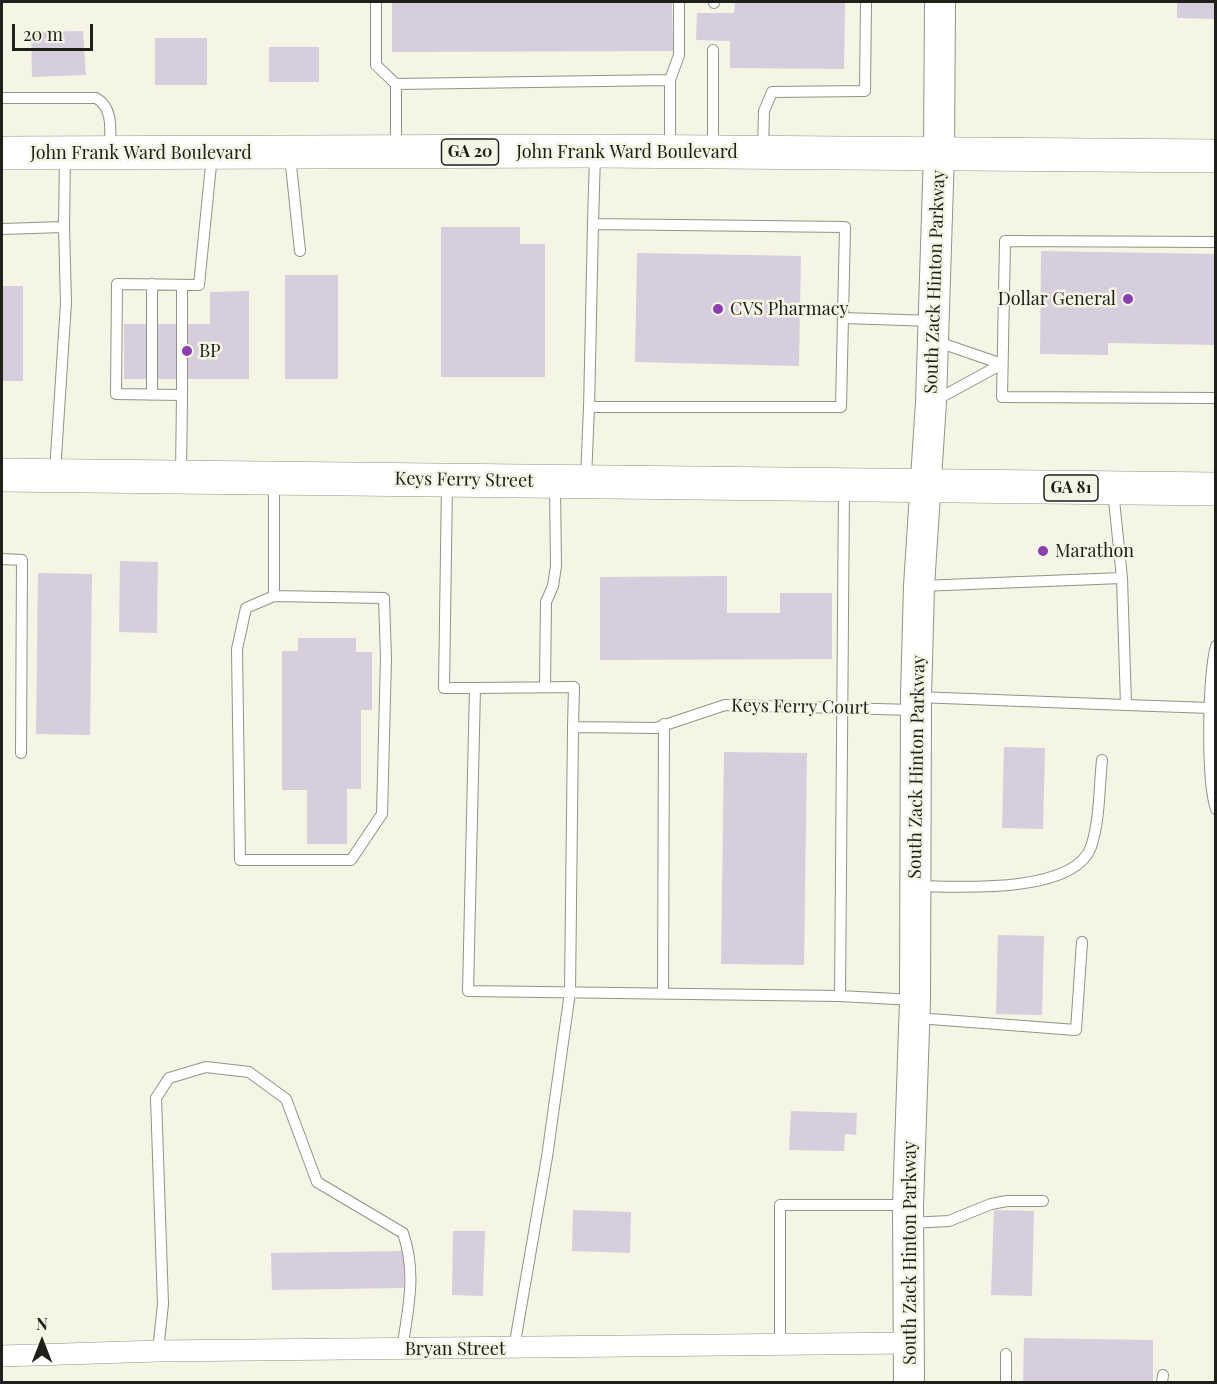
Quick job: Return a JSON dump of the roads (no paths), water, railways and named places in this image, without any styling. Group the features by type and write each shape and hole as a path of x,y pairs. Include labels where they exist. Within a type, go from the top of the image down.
{"main road":[{"name":"South Zack Hinton Parkway","path":"909,1383 916,703 920,586 931,402 939,153 940,2"},
{"name":"John Frank Ward Boulevard","path":"2,153 595,151 1215,156"},
{"name":"Keys Ferry Street","path":"2,475 926,486"},
{"name":"GA 81","path":"926,486 1215,489"}],"street":[{"name":"Bryan Street","path":"2,1356 158,1351 909,1343"}],"lane":[{"path":"375,2 376,65 396,84 670,80"},
{"path":"670,152 670,80 679,55 679,2"},
{"path":"763,152 764,111 772,92 865,91 866,2"},
{"path":"713,50 714,152"},
{"path":"396,84 396,153"},
{"path":"2,98 96,98 105,102 109,113 110,153"},
{"path":"545,686 546,602 553,586 571,482 589,409 595,151"},
{"path":"55,476 66,303 65,153"},
{"path":"182,395 116,394 117,284 199,285 213,153"},
{"path":"290,153 300,251"},
{"path":"589,409 589,407 841,407 845,227 593,224"},
{"path":"2,229 64,227"},
{"path":"1215,242 1005,241 1002,364 1002,397 1215,398"},
{"path":"152,284 152,395"},
{"path":"181,477 182,285"},
{"path":"843,318 933,330 1002,364"},
{"path":"931,402 1002,364"},
{"path":"274,478 274,597"},
{"path":"447,480 444,688 574,687 570,992 547,1157 514,1349"},
{"path":"840,996 844,485"},
{"path":"1113,488 1122,578 1126,705"},
{"path":"2,560 22,560 21,753"},
{"path":"920,586 1122,578"},
{"path":"274,597 384,598 386,658 382,814 351,860 240,860 237,649 246,608 274,597"},
{"path":"1215,646 1211,668 1210,708 1211,784 1215,809"},
{"path":"475,688 468,991 840,996 914,1009 1076,1030 1082,942"},
{"name":"Keys Ferry Court","path":"573,727 656,728 725,705 844,707 916,703 1210,708"},
{"path":"663,993 664,724"},
{"path":"915,886 1008,886 1057,875 1079,864 1090,849 1096,821 1102,760"},
{"path":"158,1351 163,1304 156,1098 169,1078 206,1067 249,1072 286,1099 317,1182 403,1233 411,1257 410,1292 402,1350"},
{"path":"780,1345 780,1205 909,1214 949,1221 991,1204 1007,1201 1043,1201"},
{"path":"1006,1354 1006,1383"}],"place":[{"name":"Dollar General","path":"1128,299"},
{"name":"CVS Pharmacy","path":"718,309"},
{"name":"BP","path":"187,351"},
{"name":"Marathon","path":"1043,551"}]}
